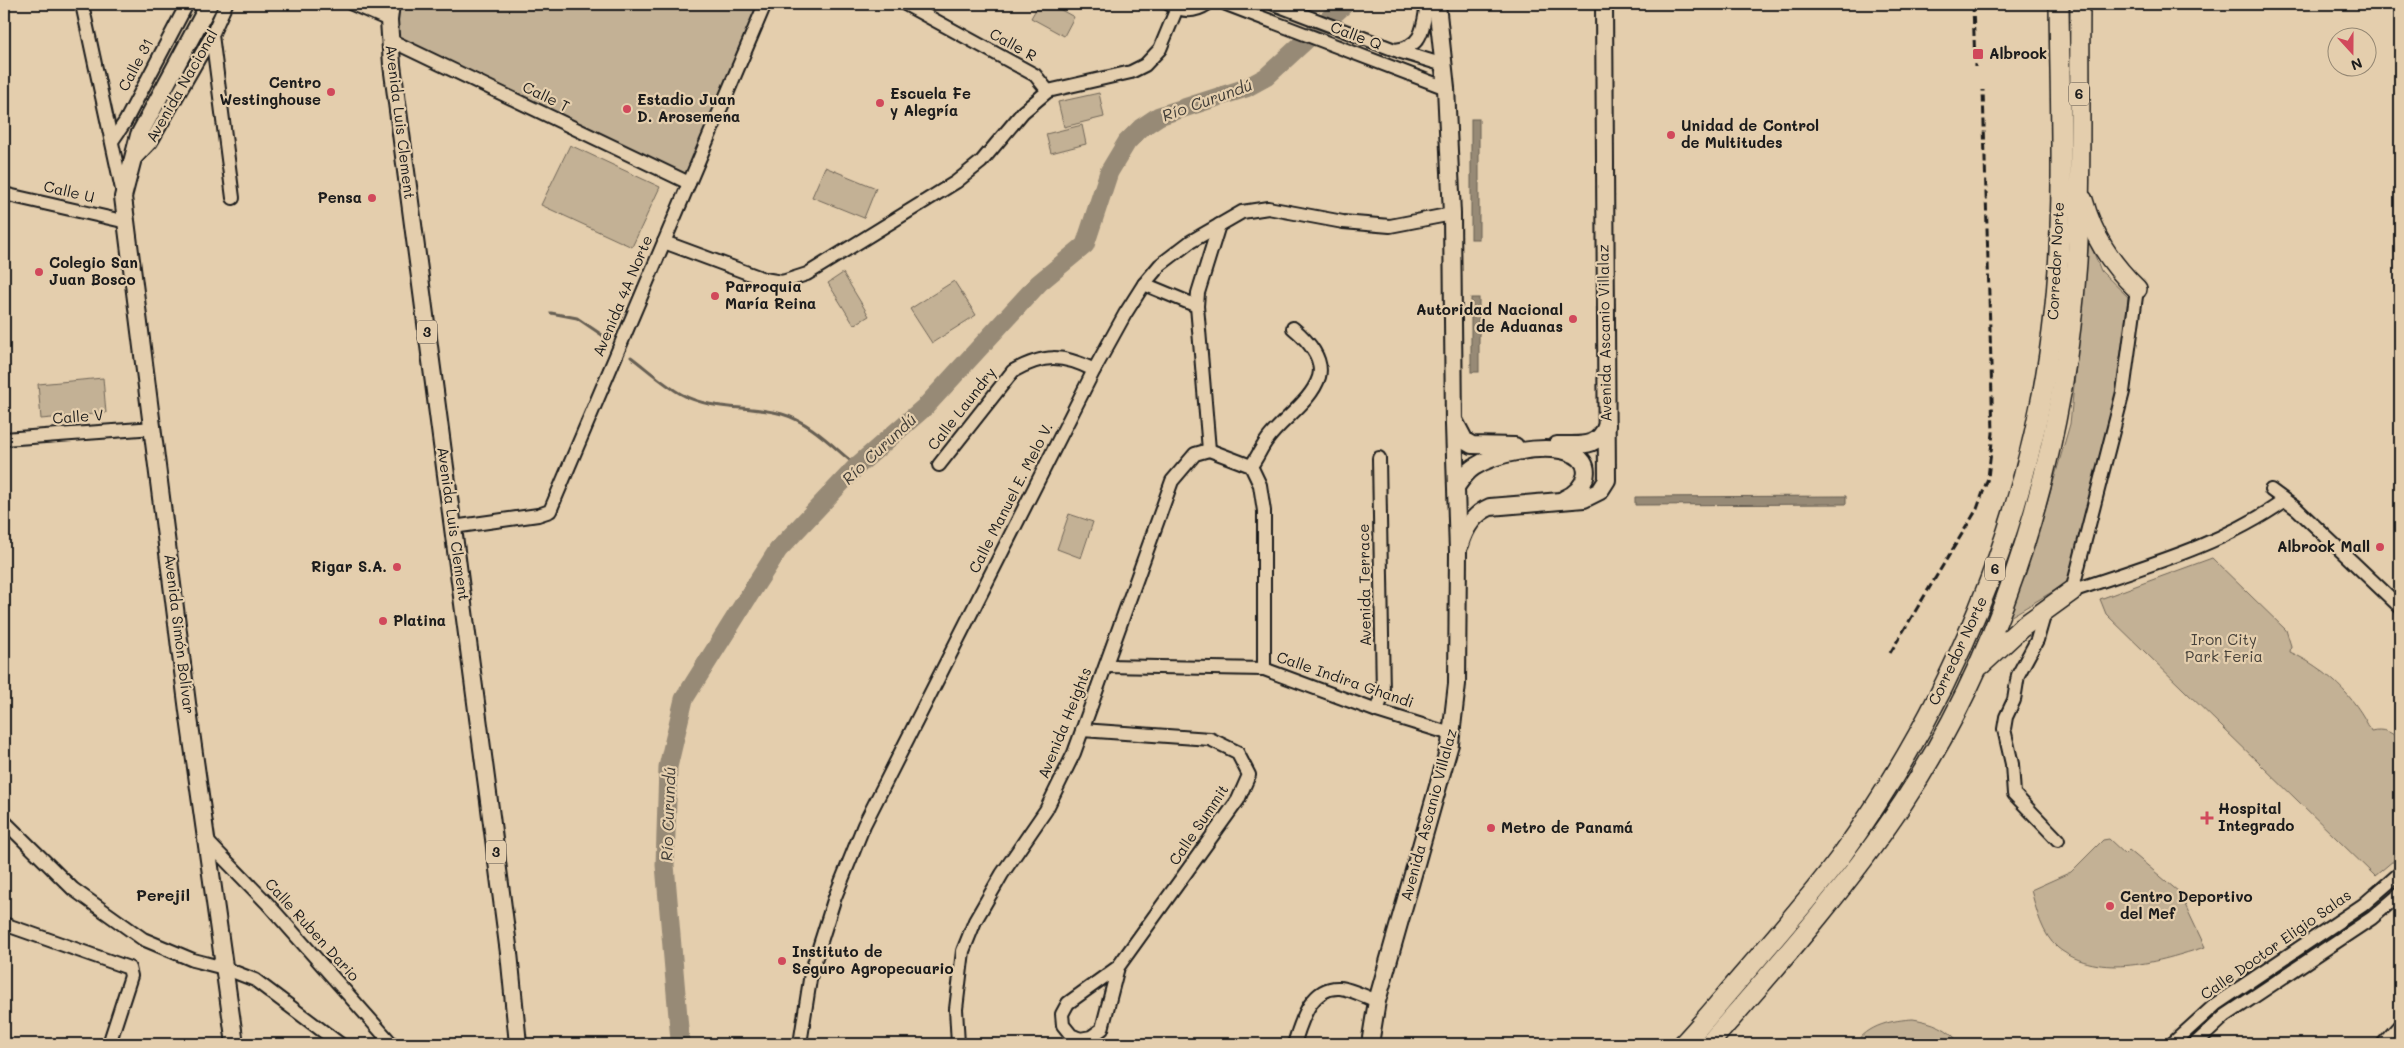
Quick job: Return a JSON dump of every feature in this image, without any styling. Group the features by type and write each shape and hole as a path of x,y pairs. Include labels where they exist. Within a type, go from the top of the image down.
{"highway":[{"name":"Corredor Norte","path":"1683,1044 1772,942 1838,860 1888,786 1918,736 1951,674 1997,565 2033,445 2053,329 2058,243 2059,4"},
{"name":"Corredor Norte","path":"1709,1044 1848,882 1904,802 1939,742 1975,671 2016,569 2051,447 2071,327 2077,260 2080,4"},
{"path":"2078,184 2094,233 2105,253 2120,272 2138,289"},
{"path":"1975,671 2046,609 2072,592"}],"main road":[{"name":"Avenida Nacional","path":"127,222 123,197 139,135 209,4"},
{"name":"Avenida Luis Clement","path":"391,4 388,20 390,40 517,1016 518,1044"},
{"name":"Avenida Ascanio Villalaz","path":"1370,1044 1377,1001 1451,734 1457,684 1458,552 1454,420 1452,214 1446,88 1438,4"},
{"name":"Avenida Ascanio Villalaz","path":"1458,552 1468,525 1484,509 1493,506 1588,498 1604,487 1608,472 1604,4"},
{"name":"Avenida Simón Bolívar","path":"127,222 206,840 235,1044"},
{"path":"1454,420 1467,443 1482,446 1590,443 1600,438 1607,425"},
{"path":"1456,487 1472,468 1504,455 1534,450 1565,451 1575,455 1582,462 1586,479 1578,491 1559,501"}],"street":[{"path":"82,4 123,197"},
{"name":"Calle 31","path":"112,141 125,122 187,4"},
{"name":"Avenida Nacional","path":"131,164 151,142 212,35 226,4"},
{"path":"352,4 388,20"},
{"name":"Avenida 4A Norte","path":"453,527 538,515 550,511 765,4"},
{"name":"Calle R","path":"905,4 1035,75 1048,91"},
{"path":"664,242 764,279 782,282 807,274 956,182 984,160 1023,112 1048,91 1131,72 1145,65 1160,49 1173,6 1196,9 1207,4"},
{"name":"Calle Q","path":"1226,4 1446,88"},
{"name":"Calle Q","path":"1274,4 1394,50 1408,49 1416,42 1423,26 1427,4"},
{"path":"212,35 233,198"},
{"name":"Calle T","path":"390,40 689,183"},
{"path":"1394,50 1444,65"},
{"name":"Calle U","path":"4,194 127,222"},
{"name":"Calle Manuel E. Melo V.","path":"800,1044 811,973 835,897 864,826 1094,370 1144,284 1160,265 1190,242 1242,212 1268,208 1343,222 1390,226 1452,214"},
{"path":"1219,225 1198,293 1196,306 1209,450 1252,466 1260,484 1264,511 1264,669"},
{"path":"1144,284 1196,306"},
{"path":"2072,592 2123,392 2138,289"},
{"path":"1252,466 1267,440 1311,391 1319,376 1317,358 1306,339 1294,328"},
{"name":"Calle Laundry","path":"939,465 1012,371 1029,362 1048,358 1075,360 1094,370"},
{"name":"Calle V","path":"4,439 154,428"},
{"name":"Avenida Heights","path":"958,1044 956,1009 963,951 974,921 1002,874 1046,810 1074,753 1172,481 1195,454 1209,450"},
{"name":"Avenida Terrace","path":"1377,711 1383,694 1379,458"},
{"path":"2271,490 2297,509 2400,607"},
{"path":"2072,592 2202,546 2250,523 2284,501"},
{"path":"2046,609 2037,640 2018,675 2014,700 2006,717 2004,729 2012,764 2014,794 2058,840"},
{"name":"Calle Indira Ghandi","path":"1106,666 1264,669 1377,711 1451,734"},
{"name":"Calle Summit","path":"1082,730 1210,739 1237,752 1248,775 1238,800 1118,967"},
{"path":"4,821 73,889 143,939 193,960 224,968 255,980 340,1044"},
{"name":"Calle Ruben Dario","path":"206,840 268,903 392,1044"},
{"name":"Calle Doctor Eligio Salas","path":"2172,1044 2216,1004 2363,905 2400,873"},
{"name":"Calle Doctor Eligio Salas","path":"2195,1044 2225,1016 2372,918 2400,894"},
{"path":"4,924 129,968 131,976 108,1044"},
{"path":"1118,967 1102,1029 1091,1037 1080,1039 1071,1035 1064,1025 1062,1014 1068,1003 1118,967"},
{"path":"1294,1044 1304,1014 1322,993 1340,988 1377,1001"},
{"path":"2383,1044 2400,1025"}],"green space":[{"name":"Estadio Juan D. Arosemena","path":"391,4 765,4 689,183 390,40"},
{"path":"1039,4 1050,4 1074,17 1064,36 1031,18"},
{"path":"1099,93 1104,117 1064,127 1058,102"},
{"path":"1082,125 1086,144 1051,153 1046,134"},
{"path":"570,145 660,187 632,247 541,205"},
{"path":"825,167 876,188 864,218 812,197"},
{"path":"2089,240 2101,271 2128,297 2118,388 2097,477 2067,583 2008,618 2047,504 2070,424"},
{"path":"843,273 869,316 854,325 828,283"},
{"path":"954,281 976,315 932,343 910,309"},
{"path":"103,378 106,413 41,419 38,384"},
{"path":"1069,514 1093,522 1081,558 1057,549"},
{"name":"Iron City Park Feria","path":"2212,558 2286,630 2291,646 2290,652 2315,666 2338,684 2357,706 2371,731 2387,731 2400,740 2400,855 2375,876 2106,614 2100,599"},
{"name":"Centro Deportivo del Mef","path":"2109,839 2125,854 2129,850 2179,892 2205,947 2150,962 2111,966 2092,964 2075,958 2052,943 2040,921 2031,890 2071,872 2103,840"},
{"path":"1913,1019 1940,1027 1956,1038 1960,1044 1856,1044 1867,1032 1874,1028 1889,1022"}],"shaded area":[{"path":"1471,119 1479,119 1479,239 1471,239"},
{"path":"1471,298 1479,298 1479,372 1471,372"},
{"path":"1846,496 1846,504 1635,505 1635,497"}],"waterway":[{"name":"Río Curundú","path":"678,1044 680,1040 665,865 668,767 684,699 778,550 857,466 926,406 1039,283 1085,245 1109,172 1127,142 1141,128 1159,116 1246,88 1266,77 1345,4"},
{"path":"551,313 577,318 608,339"},
{"path":"631,357 668,386 693,399 717,405 769,411 793,418 822,436 857,466"}],"railway":[{"path":"1973,4 1975,67"},
{"path":"1890,653 1977,509 1988,478 1993,433 1983,90"}],"place":[{"name":"Albrook","path":"1978,54"},
{"name":"Centro Westinghouse","path":"331,92"},
{"name":"Escuela Fe y Alegría","path":"880,103"},
{"name":"Estadio Juan D. Arosemena","path":"627,109"},
{"name":"Unidad de Control de Multitudes","path":"1671,135"},
{"name":"Pensa","path":"372,198"},
{"name":"Colegio San Juan Bosco","path":"39,272"},
{"name":"Parroquia María Reina","path":"715,296"},
{"name":"Autoridad Nacional de Aduanas","path":"1573,319"},
{"name":"Albrook Mall","path":"2380,547"},
{"name":"Rigar S.A.","path":"397,567"},
{"name":"Platina","path":"383,621"},
{"name":"Hospital Integrado","path":"2207,818"},
{"name":"Metro de Panamá","path":"1491,828"},
{"name":"Centro Deportivo del Mef","path":"2110,906"},
{"name":"Instituto de Seguro Agropecuario","path":"782,961"}],"district":[{"name":"Perejil","path":"163,895"}]}
